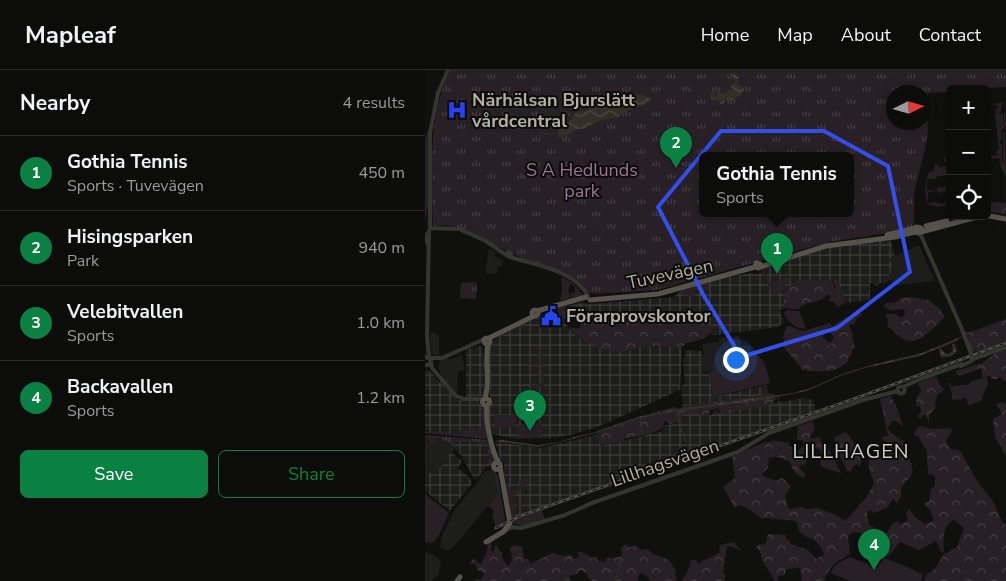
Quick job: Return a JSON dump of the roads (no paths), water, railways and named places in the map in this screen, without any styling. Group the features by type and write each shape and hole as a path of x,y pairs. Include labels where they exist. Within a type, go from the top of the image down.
{"main road":[{"name":"Tuvevägen","path":"991,215 1006,218"},
{"name":"Tuvevägen","path":"918,231 977,217 1006,218"},
{"name":"Tuvevägen","path":"588,298 659,294 826,246 895,237 958,220"},
{"name":"Tuvevägen","path":"486,341 535,314 568,303 588,298 680,289"},
{"path":"486,341 487,384 485,401 507,526"},
{"path":"497,466 507,526"}],"street":[{"path":"448,70 438,93 431,129 427,229 429,250 428,361 438,376 458,397 485,401"},
{"path":"427,229 459,229 486,241 509,255 559,272 576,282 588,298"},
{"path":"918,231 960,326 971,359"},
{"name":"Tuvevägen","path":"428,361 486,341"},
{"name":"Lillhagsvägen","path":"507,526 523,528 565,515 592,503 737,452 769,433 898,391 899,387 903,389 922,379 961,366 971,359 1006,347"},
{"name":"Lillhagsvägen","path":"903,389 927,376 996,351"},
{"name":"Lillhagsvägen","path":"507,526 523,528"}],"water":[{"path":"733,73 739,77 736,80 739,82 736,84 740,85 743,91 742,94 733,100 725,99 725,102 720,105 720,102 711,99 710,93 715,92 712,96 715,95 716,98 717,91 724,94 725,91 728,92 728,89 731,90 731,86 737,81 734,80"},
{"path":"640,94 651,98 647,104 630,109 618,117 602,120 558,138 558,130 566,126 577,112 587,111 596,103 602,101 622,102"},
{"path":"958,338 958,340 940,348 949,354 953,350 952,344 954,343 957,350 951,356 941,357 939,348 920,356 865,368 840,376 807,391 767,399 685,410 684,412 684,410 680,410 679,413 678,410 641,418 641,423 639,418 596,433 548,445 538,447 494,441 503,440 538,445 559,442 596,432 641,416 670,410 793,393 811,388 842,374 871,365 922,353"}],"waterway":[{"path":"1004,113 1006,127"},
{"path":"1004,132 1005,170"},
{"path":"539,133 554,134 556,136"},
{"path":"957,339 962,337"},
{"path":"969,342 974,352"},
{"path":"778,397 780,411"},
{"path":"679,411 679,422 686,442"},
{"path":"641,423 643,434"},
{"path":"615,581 620,564 619,556"}],"railway":[{"path":"496,528 520,516 862,396 1006,343"}],"place":[{"name":"Närhälsan Bjurslätt vårdcentral","path":"457,110"},
{"name":"Hisingsparken","path":"676,168"},
{"name":"Gothia Tennis","path":"777,274"},
{"name":"Förarprovskontor","path":"551,316"},
{"name":"Velebitvallen","path":"530,431"},
{"name":"Backavallen","path":"874,570"}],"district":[{"name":"LILLHAGEN","path":"851,451"}],"park label":[{"name":"S A Hedlunds park","path":"582,180"}]}
